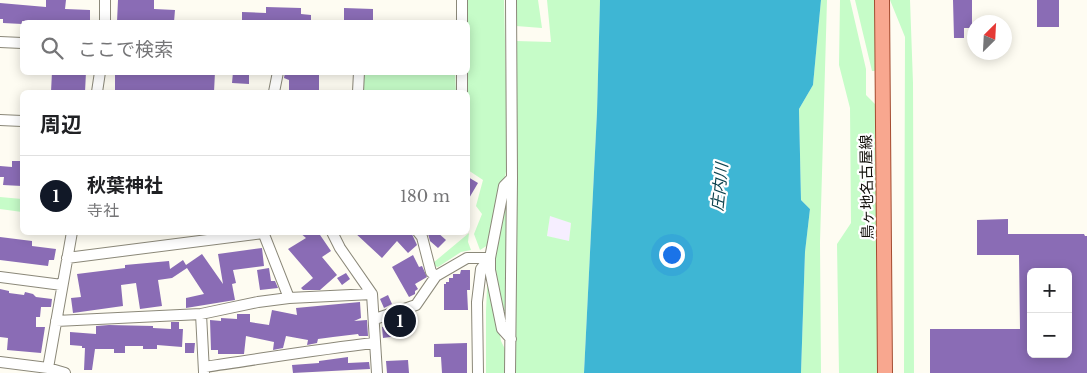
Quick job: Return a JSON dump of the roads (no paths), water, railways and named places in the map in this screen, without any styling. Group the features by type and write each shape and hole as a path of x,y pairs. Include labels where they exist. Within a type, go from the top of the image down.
{"main road":[{"name":"鳥ヶ地名古屋線","path":"882,0 886,373"}],"street":[{"path":"105,0 105,20"},
{"path":"462,0 462,20"},
{"path":"510,373 511,0"},
{"path":"0,42 20,44"},
{"path":"96,90 99,75"},
{"path":"274,90 277,75"},
{"path":"358,90 359,75"},
{"path":"462,75 462,90"},
{"path":"0,120 20,121"},
{"path":"511,339 502,329 490,270 490,258 504,186 512,178"},
{"path":"48,368 71,235"},
{"path":"67,258 247,235"},
{"path":"264,235 289,298"},
{"path":"334,235 340,248 372,294 377,373"},
{"path":"420,235 431,272 436,276"},
{"path":"375,319 416,305 436,276 467,258 490,258"},
{"path":"478,373 477,302 481,269 490,258"},
{"path":"0,277 62,285"},
{"path":"56,321 201,314 258,302 289,298 372,294"},
{"path":"201,314 204,370 324,348 375,342"},
{"path":"0,362 48,368 66,373"}],"water":[{"name":"庄内川","path":"600,0 821,0 813,85 799,109 801,200 810,209 805,252 801,373 584,373 597,112"}],"place":[{"name":"秋葉神社","path":"400,321"}]}
